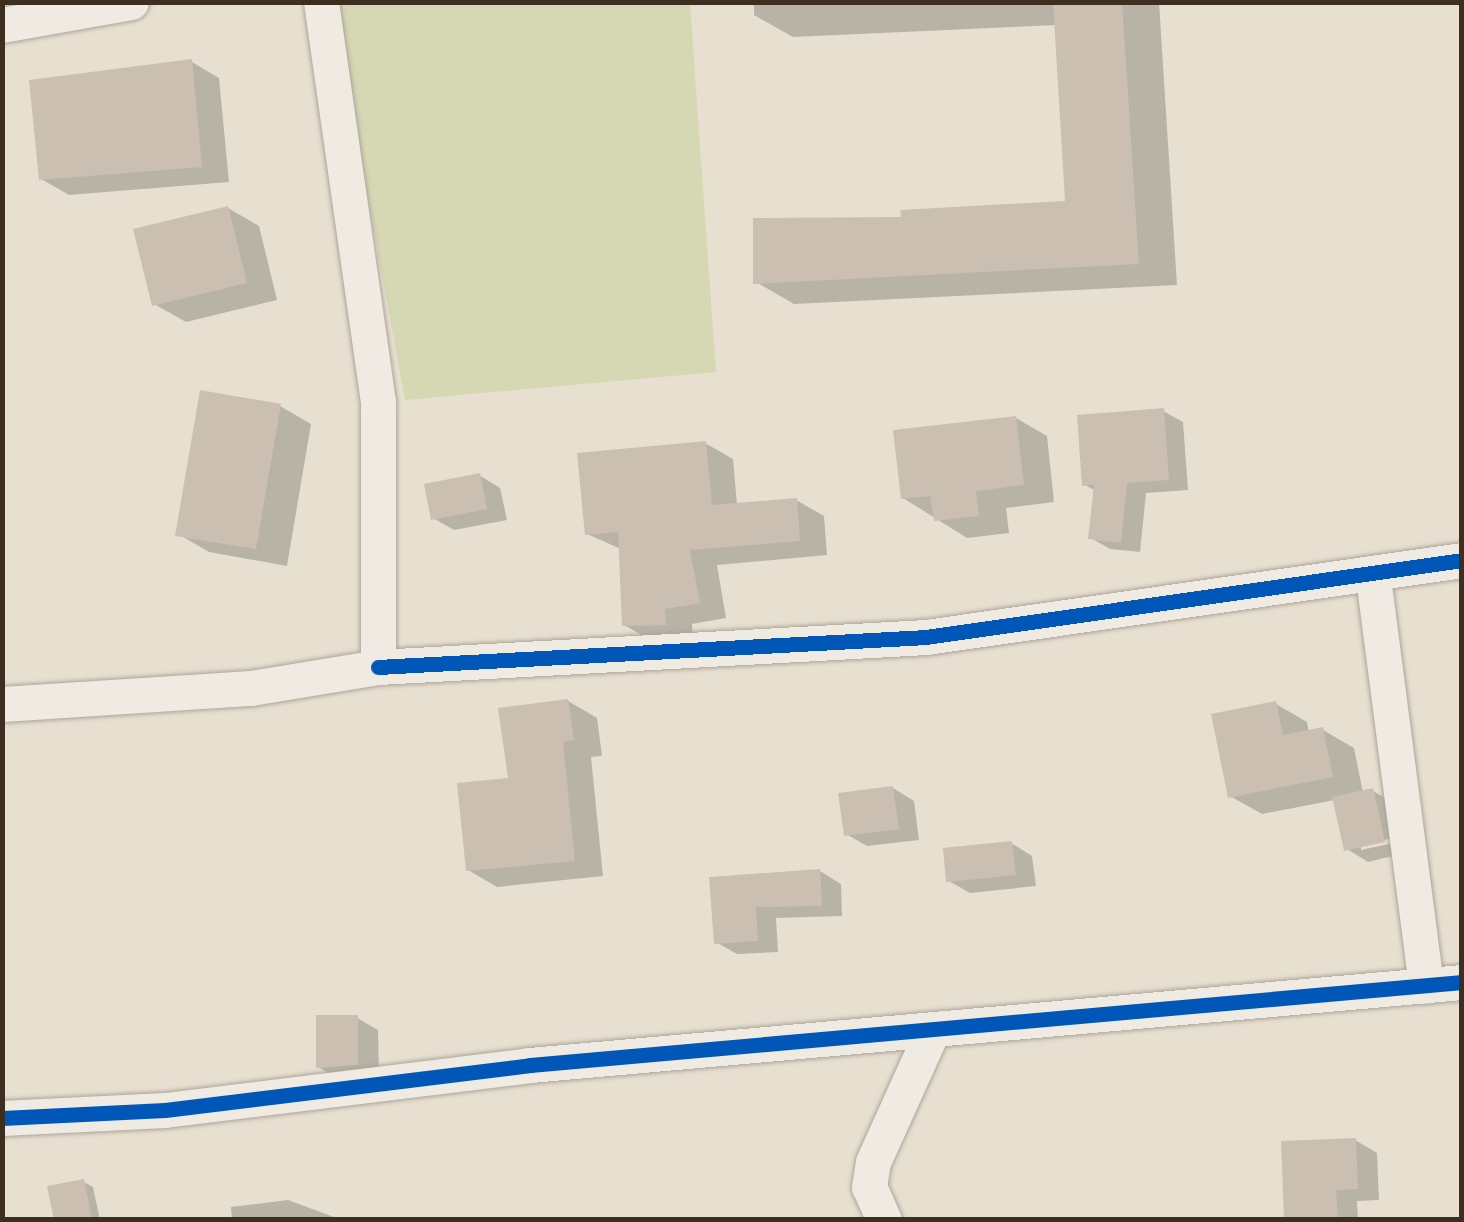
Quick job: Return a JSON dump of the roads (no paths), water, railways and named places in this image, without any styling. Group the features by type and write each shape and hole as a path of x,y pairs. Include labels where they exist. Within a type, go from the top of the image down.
{"street":[{"path":"2,25 131,2"},
{"path":"321,2 378,402 378,666"},
{"path":"2,704 251,688 378,666 926,637 1373,577 1462,560"},
{"path":"2,1118 165,1110 530,1065 1444,984 1373,577"},
{"path":"884,1220 869,1187 873,1162 933,1030"}]}
